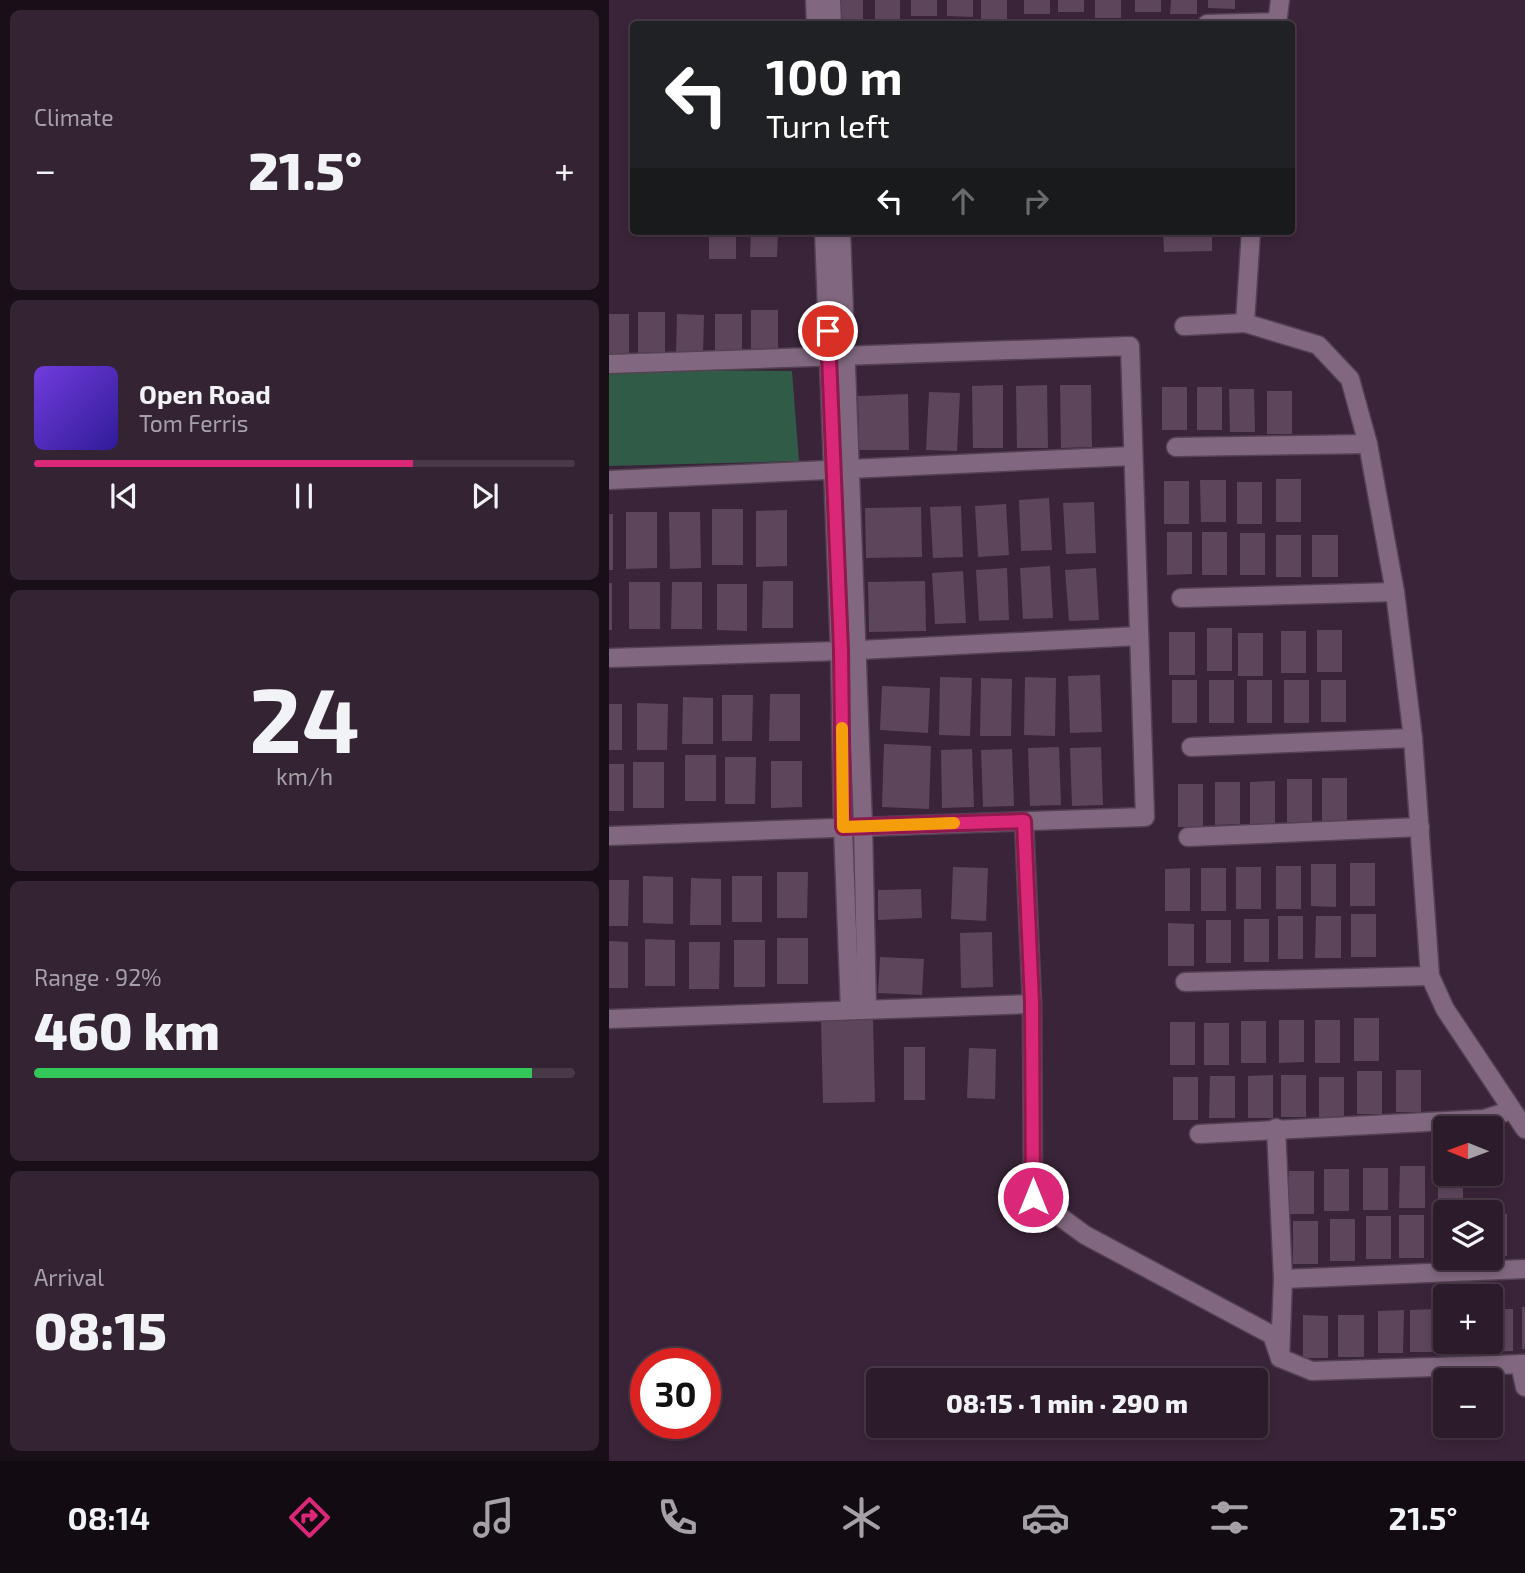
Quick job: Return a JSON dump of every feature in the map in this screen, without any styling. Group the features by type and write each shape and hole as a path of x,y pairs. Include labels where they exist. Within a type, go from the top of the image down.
{"street":[{"path":"815,0 816,21"},
{"path":"831,0 832,21"},
{"path":"1277,21 1280,0"},
{"path":"824,235 838,356"},
{"path":"841,235 838,356 848,650 863,826 859,1009"},
{"path":"1245,323 1251,235"},
{"path":"1185,326 1245,323 1318,345 1350,379 1367,444 1395,592 1413,738 1430,976 1445,1009 1525,1129"},
{"path":"609,364 1130,346 1145,817 609,835"},
{"path":"1176,447 1367,444"},
{"path":"609,480 1133,456"},
{"path":"1181,598 1395,592"},
{"path":"609,658 1139,636"},
{"path":"848,650 843,827 859,1009"},
{"path":"1191,747 1413,738"},
{"path":"1024,821 1032,1003 1033,1197 1085,1235 1272,1335 1280,1358 1313,1371 1523,1364 1525,1387"},
{"path":"1188,837 1420,827"},
{"path":"1185,982 1430,976"},
{"path":"609,1019 1032,1003"},
{"path":"1199,1134 1484,1119 1512,1110"},
{"path":"1276,1128 1283,1279 1280,1358"},
{"path":"1283,1279 1525,1269"}],"green space":[{"path":"609,370 792,371 799,461 609,466"}],"building":[{"path":"837,0 863,0 863,19 837,19"},
{"path":"875,0 900,0 900,20 875,19"},
{"path":"911,0 937,0 937,16 911,16"},
{"path":"947,0 973,0 973,17 947,16"},
{"path":"981,0 1007,0 1007,19 981,19"},
{"path":"1024,0 1050,0 1050,14 1024,14"},
{"path":"1058,0 1084,0 1084,12 1058,12"},
{"path":"1095,0 1121,0 1121,18 1095,18"},
{"path":"1135,0 1161,0 1161,12 1135,12"},
{"path":"1171,0 1197,0 1197,14 1170,14"},
{"path":"1208,0 1235,0 1235,9 1208,8"},
{"path":"709,235 736,235 736,259 709,259"},
{"path":"751,235 778,235 777,257 750,257"},
{"path":"1163,235 1212,235 1212,251 1164,252"},
{"path":"751,310 778,310 778,351 751,350"},
{"path":"638,312 665,312 665,352 638,353"},
{"path":"609,314 629,314 629,354 609,354"},
{"path":"677,314 704,315 703,355 676,355"},
{"path":"715,314 742,314 742,355 715,355"},
{"path":"1003,385 1003,448 973,448 972,386"},
{"path":"1047,385 1048,448 1017,448 1016,386"},
{"path":"1060,385 1091,385 1092,447 1061,448"},
{"path":"1162,387 1187,387 1187,430 1162,430"},
{"path":"1197,387 1222,387 1222,430 1197,430"},
{"path":"1229,389 1254,389 1255,432 1230,432"},
{"path":"1267,391 1292,391 1292,434 1267,434"},
{"path":"929,392 960,393 957,451 926,450"},
{"path":"908,394 909,450 859,450 858,396"},
{"path":"1276,479 1301,479 1301,522 1276,522"},
{"path":"1200,480 1226,480 1226,522 1201,522"},
{"path":"1164,481 1189,481 1189,524 1164,524"},
{"path":"1237,482 1262,482 1262,524 1237,524"},
{"path":"1049,498 1052,550 1021,551 1019,500"},
{"path":"1094,502 1096,553 1066,554 1063,503"},
{"path":"1006,504 1009,555 978,557 975,506"},
{"path":"961,506 963,557 933,558 930,507"},
{"path":"921,507 922,557 866,558 865,508"},
{"path":"712,509 743,509 743,565 712,565"},
{"path":"787,510 787,566 756,567 756,511"},
{"path":"626,512 657,512 657,568 626,569"},
{"path":"669,512 700,512 701,568 670,569"},
{"path":"609,514 613,514 613,570 609,570"},
{"path":"1167,532 1192,532 1192,574 1167,575"},
{"path":"1202,532 1227,532 1227,575 1202,575"},
{"path":"1240,533 1265,533 1265,575 1240,575"},
{"path":"1276,535 1301,535 1301,577 1276,577"},
{"path":"1312,535 1338,535 1338,577 1312,577"},
{"path":"1050,566 1053,618 1023,619 1020,568"},
{"path":"1007,568 1009,620 979,621 976,570"},
{"path":"1096,568 1099,620 1069,621 1065,570"},
{"path":"963,571 966,623 935,624 932,573"},
{"path":"763,581 793,581 793,628 762,628"},
{"path":"925,581 926,631 869,632 868,582"},
{"path":"629,582 660,582 660,629 629,629"},
{"path":"672,582 702,582 702,629 671,629"},
{"path":"609,583 612,583 612,630 609,630"},
{"path":"717,584 747,584 747,631 717,630"},
{"path":"1207,628 1232,628 1232,671 1207,671"},
{"path":"1317,630 1342,630 1342,672 1317,672"},
{"path":"1281,631 1306,631 1306,673 1281,673"},
{"path":"1169,632 1195,632 1195,675 1169,675"},
{"path":"1238,633 1263,633 1263,676 1238,676"},
{"path":"1100,675 1102,732 1070,733 1068,676"},
{"path":"940,677 972,678 970,736 939,735"},
{"path":"1025,677 1056,678 1055,736 1024,735"},
{"path":"981,678 1012,679 1011,736 980,736"},
{"path":"1172,680 1197,680 1197,723 1172,723"},
{"path":"1209,680 1234,680 1234,723 1209,723"},
{"path":"1247,680 1272,680 1272,723 1247,723"},
{"path":"1284,680 1309,680 1309,723 1284,723"},
{"path":"1321,680 1346,680 1346,722 1321,722"},
{"path":"882,686 930,688 928,733 880,730"},
{"path":"770,694 800,694 800,741 769,741"},
{"path":"722,695 753,695 752,741 722,741"},
{"path":"683,697 713,698 713,744 682,744"},
{"path":"637,703 668,704 667,750 637,750"},
{"path":"609,704 622,704 622,750 609,750"},
{"path":"884,744 931,746 929,809 882,807"},
{"path":"1059,747 1061,805 1030,806 1028,748"},
{"path":"1101,747 1103,805 1072,806 1070,748"},
{"path":"972,749 974,807 942,808 941,750"},
{"path":"1012,749 1014,806 983,807 981,750"},
{"path":"685,755 716,755 716,801 685,801"},
{"path":"725,757 756,757 755,804 725,804"},
{"path":"771,761 802,761 802,807 771,808"},
{"path":"633,762 664,762 664,808 633,808"},
{"path":"609,764 624,764 624,811 609,811"},
{"path":"1322,778 1347,778 1347,821 1322,821"},
{"path":"1287,779 1312,779 1312,822 1287,822"},
{"path":"1275,781 1275,824 1250,824 1250,782"},
{"path":"1215,782 1240,782 1240,824 1215,825"},
{"path":"1178,784 1203,784 1203,827 1178,827"},
{"path":"1350,863 1375,863 1375,906 1350,906"},
{"path":"1311,864 1336,864 1336,907 1311,906"},
{"path":"1276,866 1301,866 1301,909 1276,909"},
{"path":"953,867 988,868 986,921 951,919"},
{"path":"1236,867 1261,867 1261,909 1236,909"},
{"path":"1190,868 1190,911 1165,911 1165,869"},
{"path":"1201,868 1226,868 1226,911 1201,911"},
{"path":"777,872 808,872 807,918 777,918"},
{"path":"643,876 673,877 673,924 643,923"},
{"path":"732,876 762,876 762,922 732,922"},
{"path":"691,878 721,879 721,925 690,925"},
{"path":"609,880 629,880 628,926 609,926"},
{"path":"921,889 922,918 878,920 878,890"},
{"path":"1351,914 1376,914 1376,957 1351,957"},
{"path":"1278,916 1303,916 1303,959 1278,959"},
{"path":"1316,916 1341,916 1341,958 1315,958"},
{"path":"1244,919 1269,919 1269,962 1244,962"},
{"path":"1206,920 1231,920 1231,963 1206,963"},
{"path":"1168,923 1194,924 1194,966 1168,966"},
{"path":"992,932 993,987 961,988 960,933"},
{"path":"777,938 808,938 808,984 777,984"},
{"path":"645,939 675,940 675,986 645,986"},
{"path":"734,940 765,940 765,987 734,987"},
{"path":"609,941 628,942 628,988 609,988"},
{"path":"689,942 720,942 719,989 689,989"},
{"path":"880,957 924,959 922,995 878,993"},
{"path":"1354,1018 1379,1018 1379,1061 1354,1061"},
{"path":"873,1019 875,1102 823,1103 821,1021"},
{"path":"1279,1020 1304,1020 1304,1062 1279,1063"},
{"path":"1315,1020 1340,1020 1340,1063 1315,1063"},
{"path":"1241,1021 1266,1021 1266,1063 1241,1063"},
{"path":"1170,1022 1195,1022 1195,1065 1170,1065"},
{"path":"1204,1023 1229,1023 1229,1065 1204,1065"},
{"path":"904,1047 925,1047 925,1100 904,1100"},
{"path":"969,1048 996,1049 995,1099 967,1098"},
{"path":"1396,1070 1421,1070 1421,1112 1396,1112"},
{"path":"1357,1071 1382,1071 1382,1114 1357,1114"},
{"path":"1273,1075 1273,1118 1248,1118 1248,1076"},
{"path":"1281,1075 1306,1075 1306,1117 1281,1117"},
{"path":"1210,1076 1235,1076 1235,1118 1209,1118"},
{"path":"1173,1077 1198,1077 1198,1120 1173,1120"},
{"path":"1319,1077 1344,1077 1344,1119 1319,1119"},
{"path":"1400,1166 1425,1166 1425,1208 1399,1208"},
{"path":"1363,1168 1388,1168 1388,1210 1363,1210"},
{"path":"1324,1169 1349,1169 1349,1211 1324,1211"},
{"path":"1289,1171 1314,1171 1314,1214 1289,1214"},
{"path":"1438,1186 1463,1186 1463,1200 1438,1200"},
{"path":"1503,1214 1507,1214 1507,1256 1503,1256"},
{"path":"1399,1215 1424,1215 1424,1258 1399,1258"},
{"path":"1366,1216 1391,1216 1391,1259 1366,1259"},
{"path":"1330,1219 1355,1219 1355,1261 1330,1261"},
{"path":"1293,1221 1318,1221 1318,1264 1293,1264"},
{"path":"1522,1307 1525,1307 1525,1349 1522,1349"},
{"path":"1433,1309 1433,1352 1410,1352 1410,1310"},
{"path":"1503,1309 1513,1309 1513,1351 1503,1351"},
{"path":"1404,1310 1403,1353 1378,1353 1378,1311"},
{"path":"1303,1315 1328,1316 1328,1358 1303,1358"},
{"path":"1338,1315 1364,1315 1364,1357 1338,1357"}],"slow traffic":[{"path":"842,728 843,827 954,823"}],"route":[{"path":"828,331 841,650 843,827 1024,821 1032,1003 1033,1197"}]}
